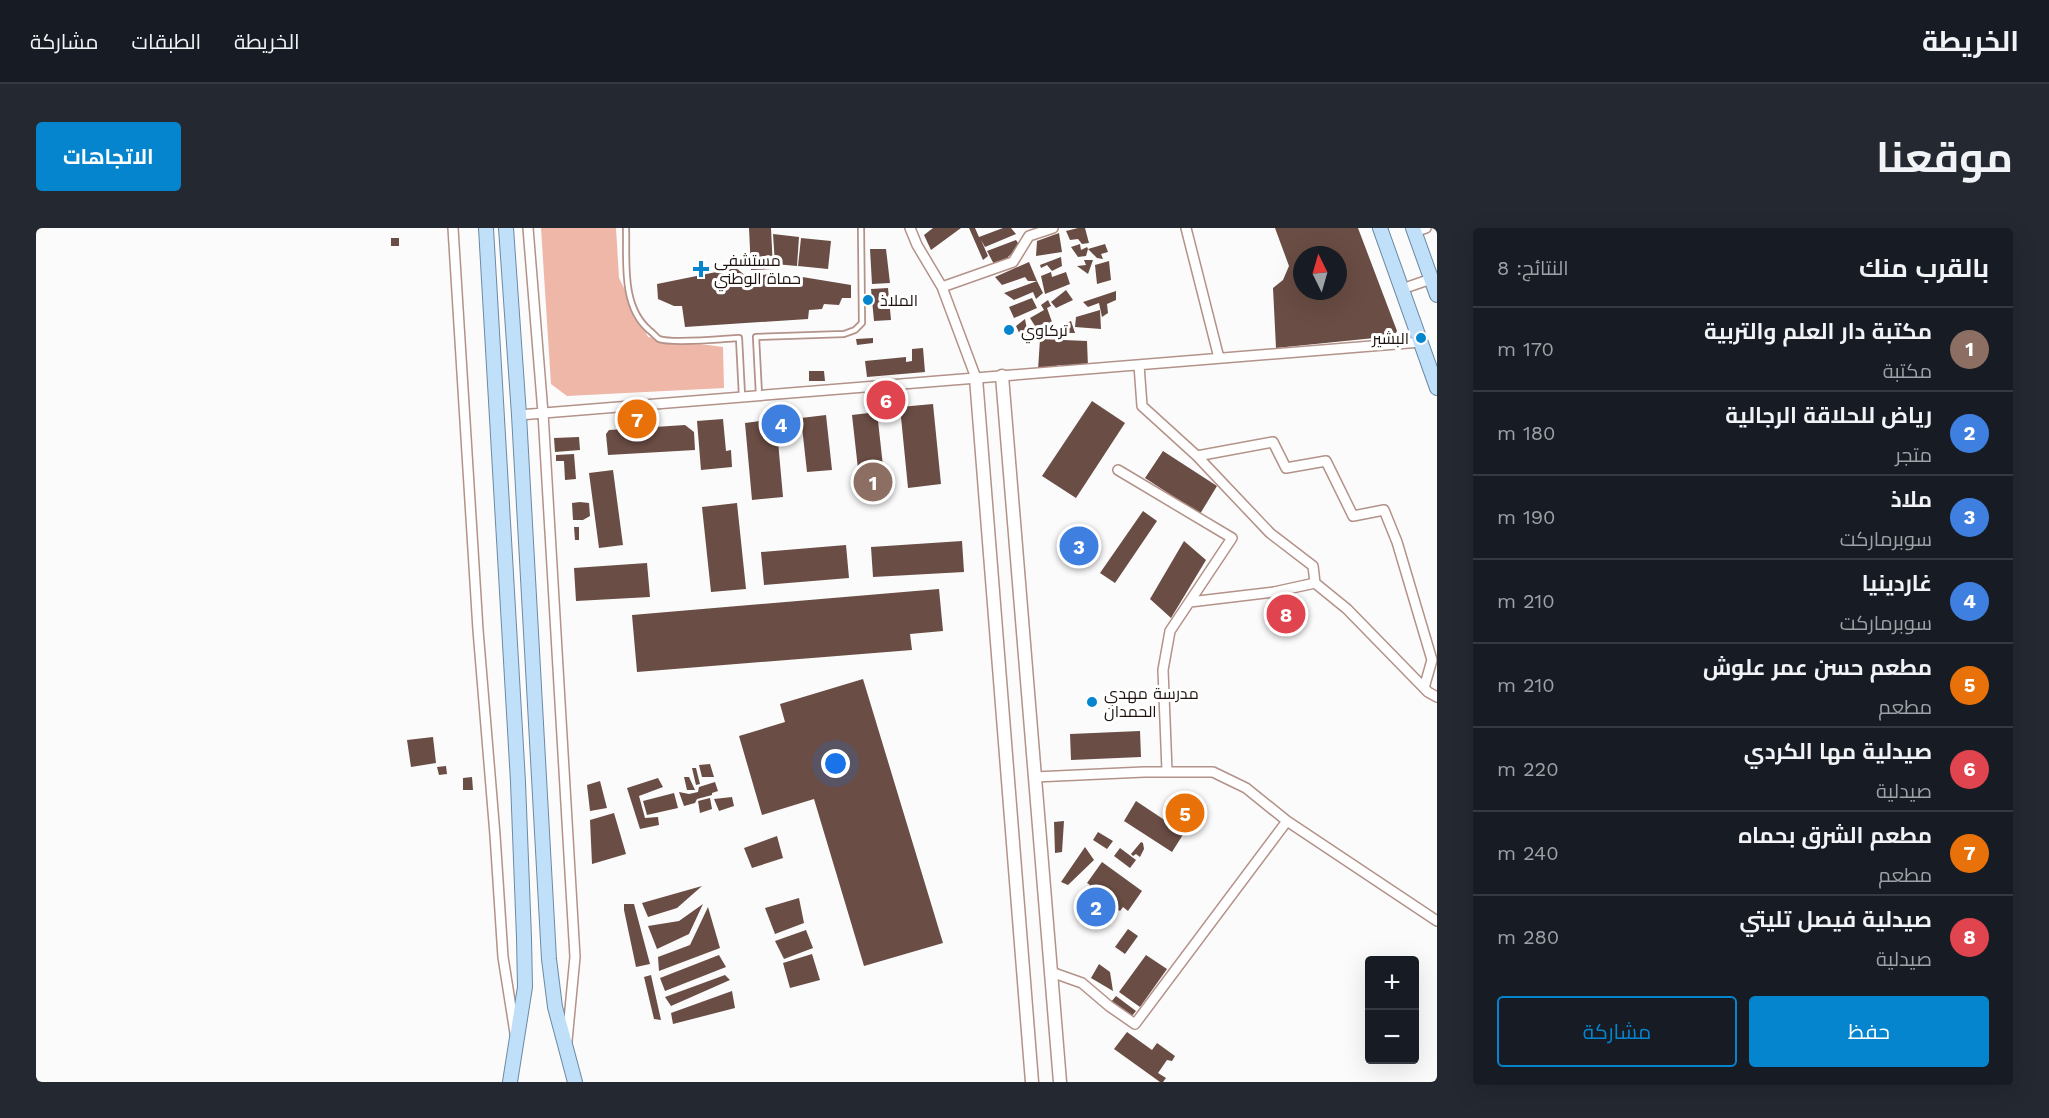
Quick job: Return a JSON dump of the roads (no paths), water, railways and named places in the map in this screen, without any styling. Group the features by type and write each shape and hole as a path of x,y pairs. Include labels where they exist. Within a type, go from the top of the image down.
{"main road":[{"path":"486,228 518,782 525,987 510,1082"},
{"path":"506,228 519,415 549,959 555,1007 574,1082"},
{"path":"1380,228 1437,388"},
{"path":"1418,229 1437,296"},
{"path":"1002,376 1060,1082"},
{"path":"976,378 1032,1082"}],"street":[{"path":"453,228 478,630 503,957 517,1047"},
{"path":"528,228 543,413 575,957 566,1049"},
{"path":"910,228 917,245 942,288 976,378"},
{"path":"942,288 1013,262 1029,236 1053,228"},
{"path":"1186,228 1219,358"},
{"path":"1402,289 1431,279"},
{"path":"519,415 1421,342"},
{"path":"1139,365 1142,406 1197,456 1269,533 1313,566 1315,583 1347,609 1424,688 1437,697"},
{"path":"1197,456 1273,442 1286,468 1326,461 1353,516 1384,510 1397,542 1432,660 1424,688"},
{"path":"1118,470 1232,538 1170,632 1163,670 1167,771"},
{"path":"1190,602 1274,592 1315,583"},
{"path":"1035,777 1167,771 1213,772 1246,788 1287,821 1437,921"},
{"path":"1051,972 1082,983 1135,1024 1287,821"}],"lane":[{"path":"626,228 628,286 639,322 659,339 739,338 742,396"},
{"path":"759,395 756,337 844,334 855,330 862,323 861,228"}],"place":[{"name":"مستشفى حماة الوطني","path":"701,269"},
{"name":"الملاذ","path":"868,300"},
{"name":"تركاوي","path":"1009,330"},
{"name":"البشير","path":"1421,338"},
{"name":"صيدلية مها الكردي","path":"886,400"},
{"name":"مطعم الشرق بحماه","path":"637,419"},
{"name":"غاردينيا","path":"781,424"},
{"name":"مكتبة دار العلم والتربية","path":"873,482"},
{"name":"ملاذ","path":"1079,546"},
{"name":"صيدلية فيصل تليتي","path":"1286,614"},
{"name":"مدرسة مهدي الحمدان","path":"1092,702"},
{"name":"مطعم حسن عمر علوش","path":"1185,813"},
{"name":"رياض للحلاقة الرجالية","path":"1096,907"}]}
